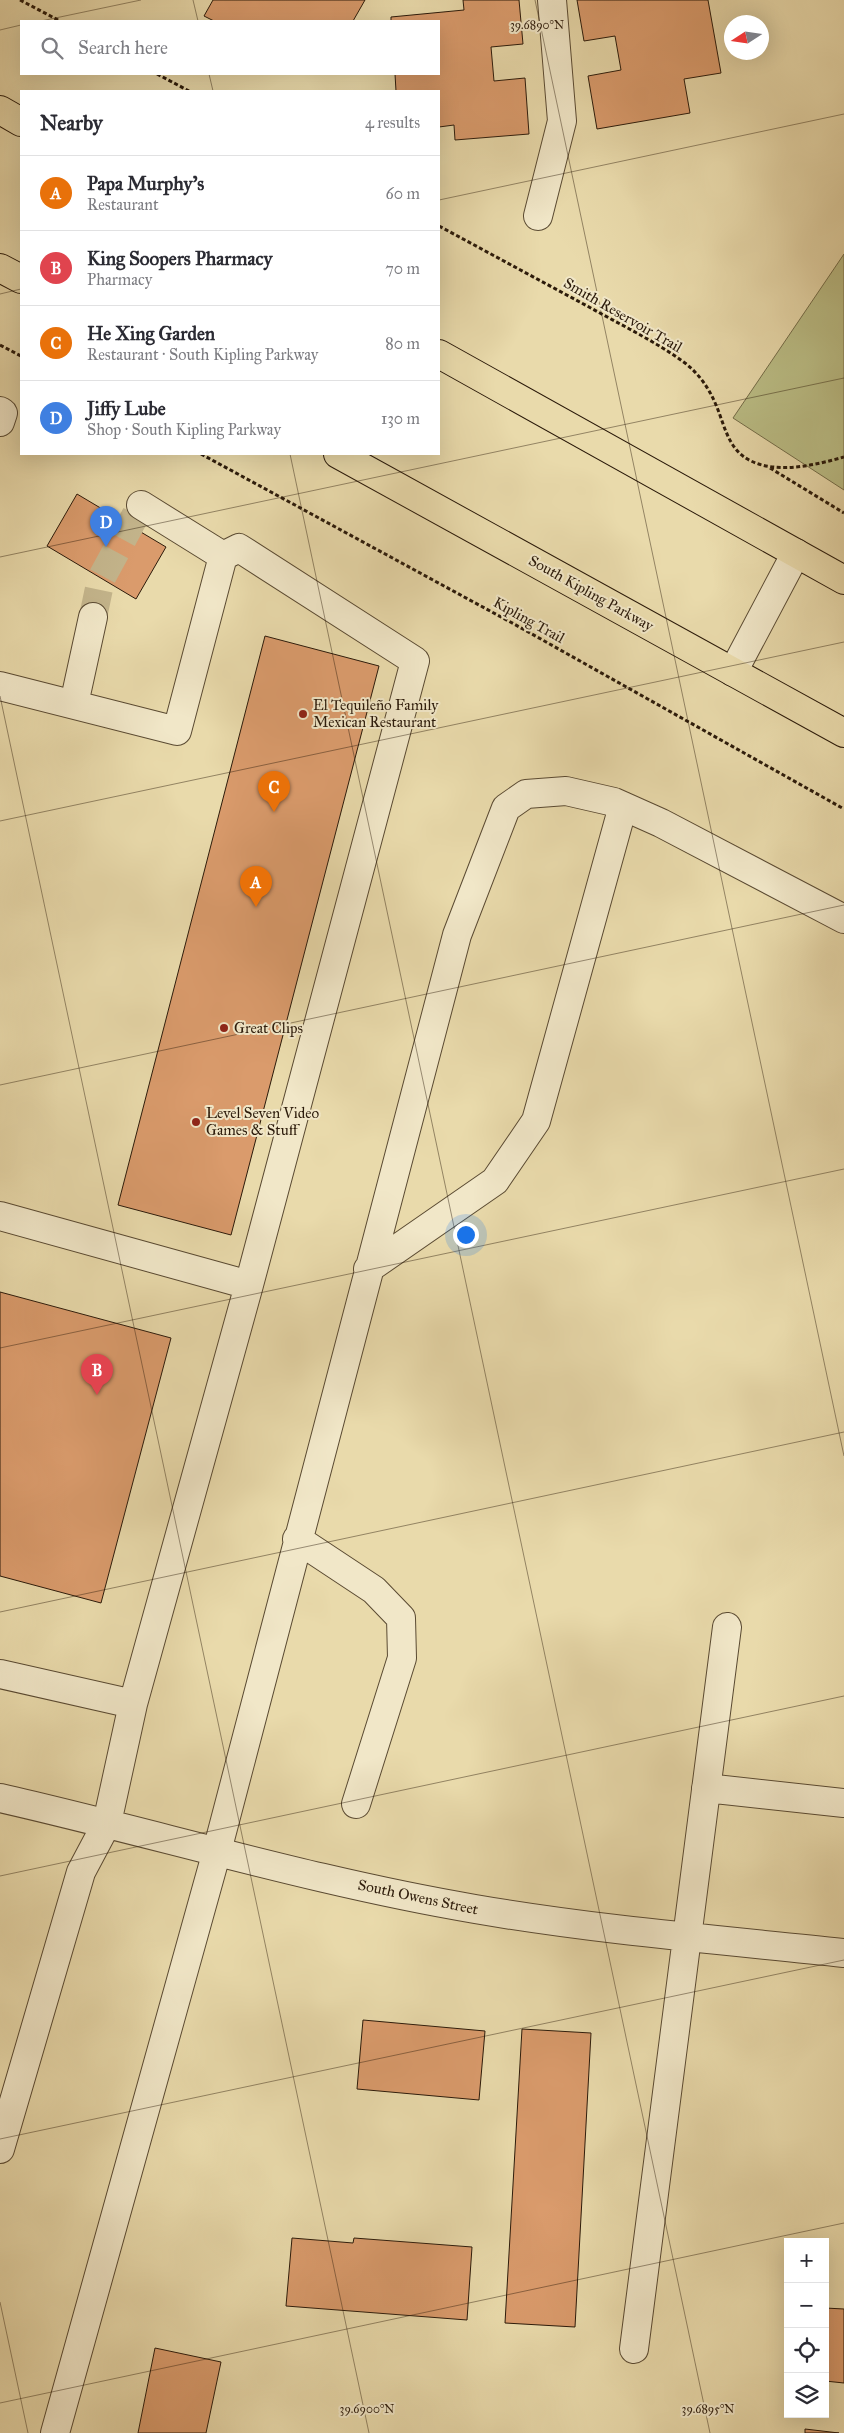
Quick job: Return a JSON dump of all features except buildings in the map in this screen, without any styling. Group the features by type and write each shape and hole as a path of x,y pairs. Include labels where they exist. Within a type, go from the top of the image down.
{"main road":[{"path":"0,110 20,121"},
{"path":"0,268 20,278"},
{"path":"440,355 844,580"},
{"name":"South Kipling Parkway","path":"340,455 844,733"}],"street":[{"path":"538,216 562,121 552,0"},
{"path":"0,411 2,413 0,422"},
{"path":"142,504 223,556"},
{"path":"0,686 177,730 223,556 239,548 415,661 249,1285 133,1704 107,1823 82,1872 0,2149"},
{"path":"733,672 796,553"},
{"path":"74,704 93,617"},
{"path":"55,2433 217,1850 368,1269 458,935 506,808 526,794 566,791 614,802 661,823 844,919"},
{"path":"368,1269 495,1181 536,1121 622,806"},
{"path":"0,1216 249,1285"},
{"path":"297,1539 374,1590 401,1618 402,1658 356,1804"},
{"path":"634,2349 728,1627"},
{"path":"0,1674 133,1704"},
{"path":"706,1788 844,1804"},
{"name":"South Owens Street","path":"0,1798 323,1877 476,1909 687,1936 844,1953"}],"path":[{"path":"20,0 58,20"},
{"path":"159,75 187,90"},
{"name":"Smith Reservoir Trail","path":"440,227 649,340 686,364 705,383 717,406 724,430 736,450 750,461 770,468 803,465 844,457"},
{"path":"0,344 20,355"},
{"name":"Kipling Trail","path":"203,455 531,633 844,809"},
{"path":"770,468 844,513"}],"green space":[{"path":"844,254 844,490 733,418"}],"tunnel":[{"path":"93,617 101,579 141,505"}],"place":[{"name":"Jiffy Lube","path":"106,547"},
{"name":"El Tequileño Family Mexican Restaurant","path":"303,714"},
{"name":"He Xing Garden","path":"274,812"},
{"name":"Papa Murphy's","path":"256,907"},
{"name":"Great Clips","path":"224,1028"},
{"name":"Level Seven Video Games & Stuff","path":"196,1122"},
{"name":"King Soopers Pharmacy","path":"97,1395"}]}
